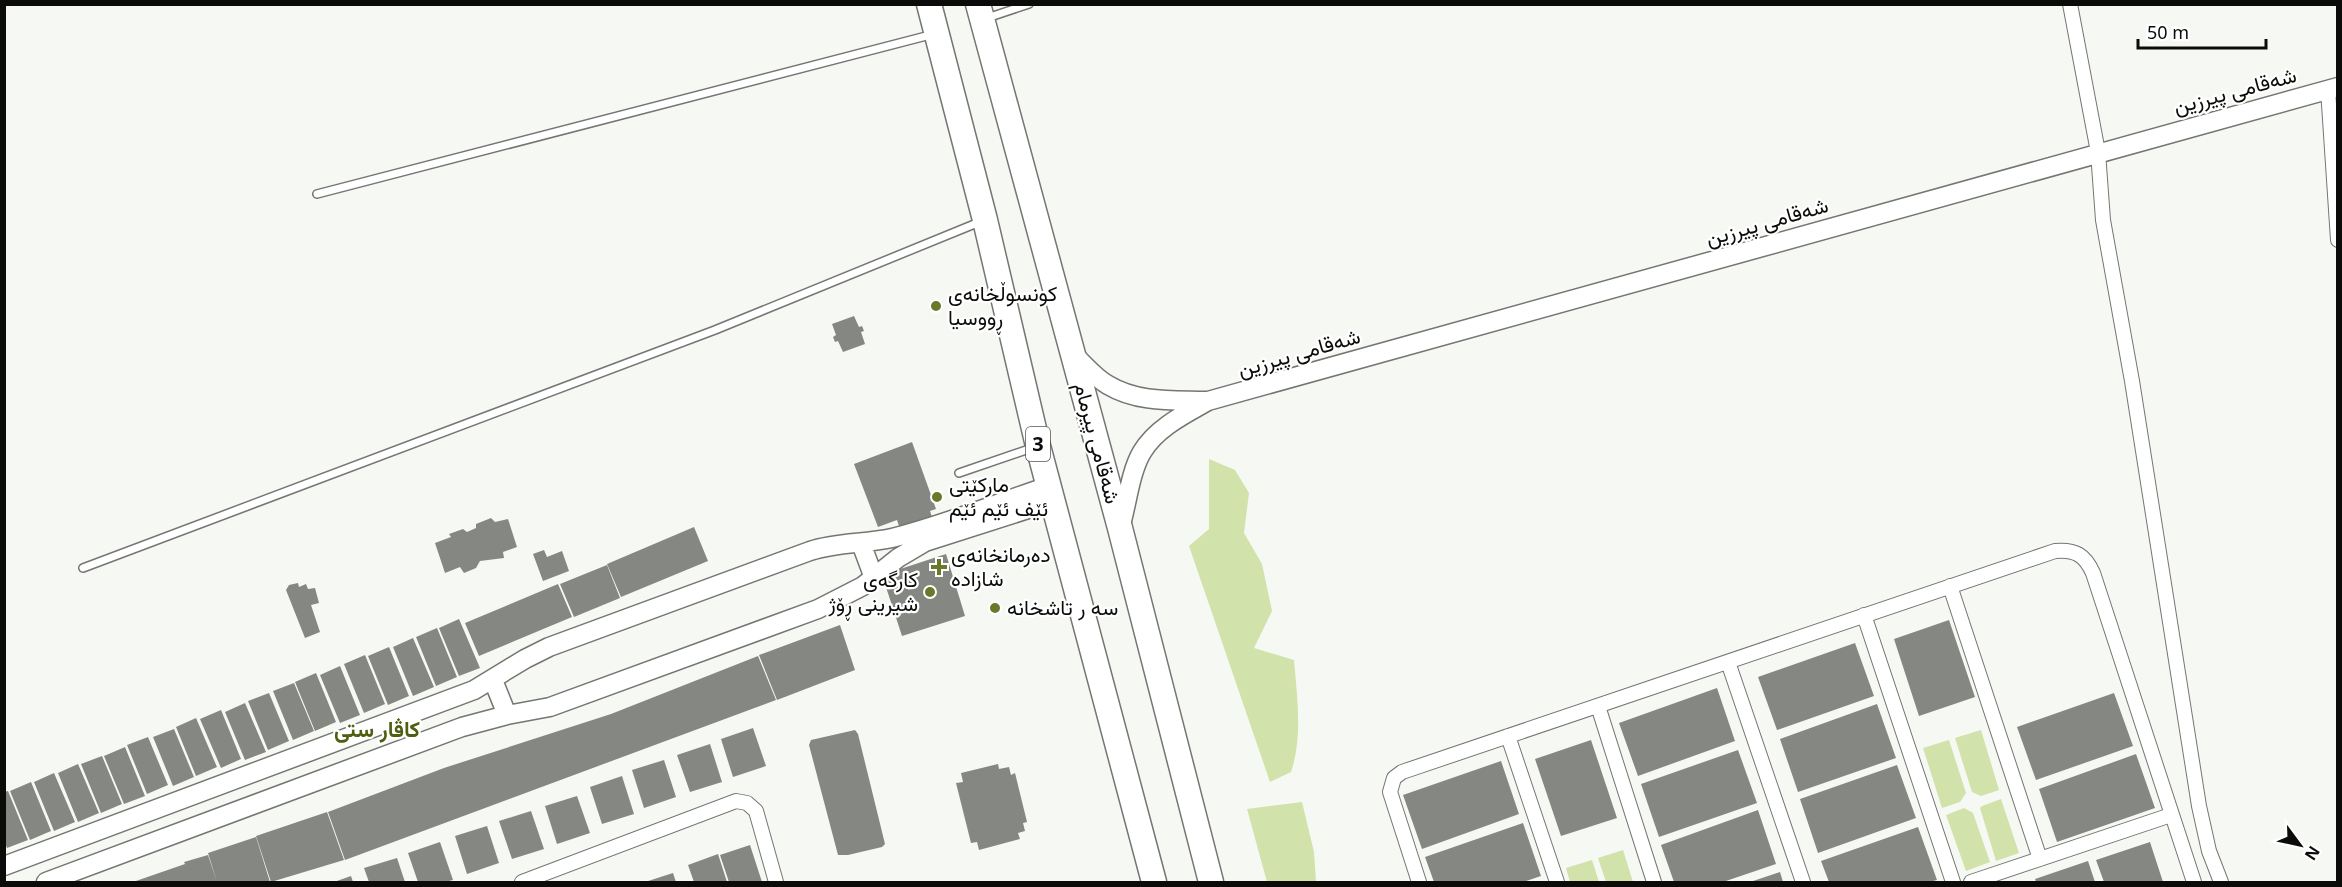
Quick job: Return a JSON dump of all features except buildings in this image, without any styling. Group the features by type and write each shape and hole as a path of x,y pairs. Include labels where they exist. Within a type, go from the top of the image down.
{"highway":[{"name":"3","path":"929,4 985,220 1038,446 1154,882"},
{"name":"شەقامی پیرمام","path":"980,12 1120,528 1211,882"}],"street":[{"path":"2070,4 2098,152 2103,220 2132,381 2199,806 2210,851 2221,882"},
{"path":"2333,88 2337,240"},
{"name":"شەقامی پیرزین","path":"1208,401 2333,88"},
{"path":"1072,354 1107,385 1129,395 1152,400 1208,401"},
{"path":"1120,528 1134,472 1142,453 1165,428 1208,401"},
{"path":"4,866 474,690 525,659 560,643 810,551 832,545 910,541 1051,494"},
{"path":"46,882 462,727 550,707 818,609 835,602 874,578 910,541"},
{"path":"861,543 874,578"},
{"path":"1419,882 1391,797 1390,787 1394,778 1402,772 1950,586 2055,551 2068,549 2088,562 2194,882"},
{"path":"1950,586 2040,859"},
{"path":"1864,615 1953,882"},
{"path":"1728,662 1803,882"},
{"path":"493,680 507,715"},
{"path":"1598,706 1653,882"},
{"path":"1508,736 1557,882"},
{"path":"522,882 736,801 747,803 756,811 776,882"},
{"path":"1971,882 2171,815"},
{"path":"28,858 39,882"}],"lane":[{"path":"980,12 1029,4"},
{"path":"317,194 936,33"},
{"path":"83,567 704,334 985,220"},
{"path":"959,473 1038,446"}],"green space":[{"path":"1209,459 1235,470 1249,493 1244,533 1262,564 1272,611 1254,648 1294,660 1298,716 1295,758 1291,772 1270,782 1189,546 1209,529"},
{"path":"1981,730 1999,790 1981,796 1972,792 1955,738"},
{"path":"1949,740 1966,793 1960,802 1942,808 1923,748"},
{"path":"2001,799 2019,853 1996,861 1980,808"},
{"path":"1302,802 1314,852 1316,882 1267,882 1247,809"},
{"path":"1964,808 1973,813 1990,862 1966,871 1946,815"},
{"path":"1623,850 1633,882 1606,882 1598,858"},
{"path":"1592,860 1599,882 1570,882 1566,868"}],"place":[{"name":"کونسوڵخانەی ڕووسیا","path":"936,306"},
{"name":"مارکێتی ئێف ئێم ئێم","path":"937,497"},
{"name":"دەرمانخانەی شازادە","path":"939,567"},
{"name":"کارگەی شیرینی ڕۆژ","path":"930,592"},
{"name":"سه ر تاشخانه","path":"995,608"}],"district":[{"name":"کاڤار ستی","path":"377,729"}]}
